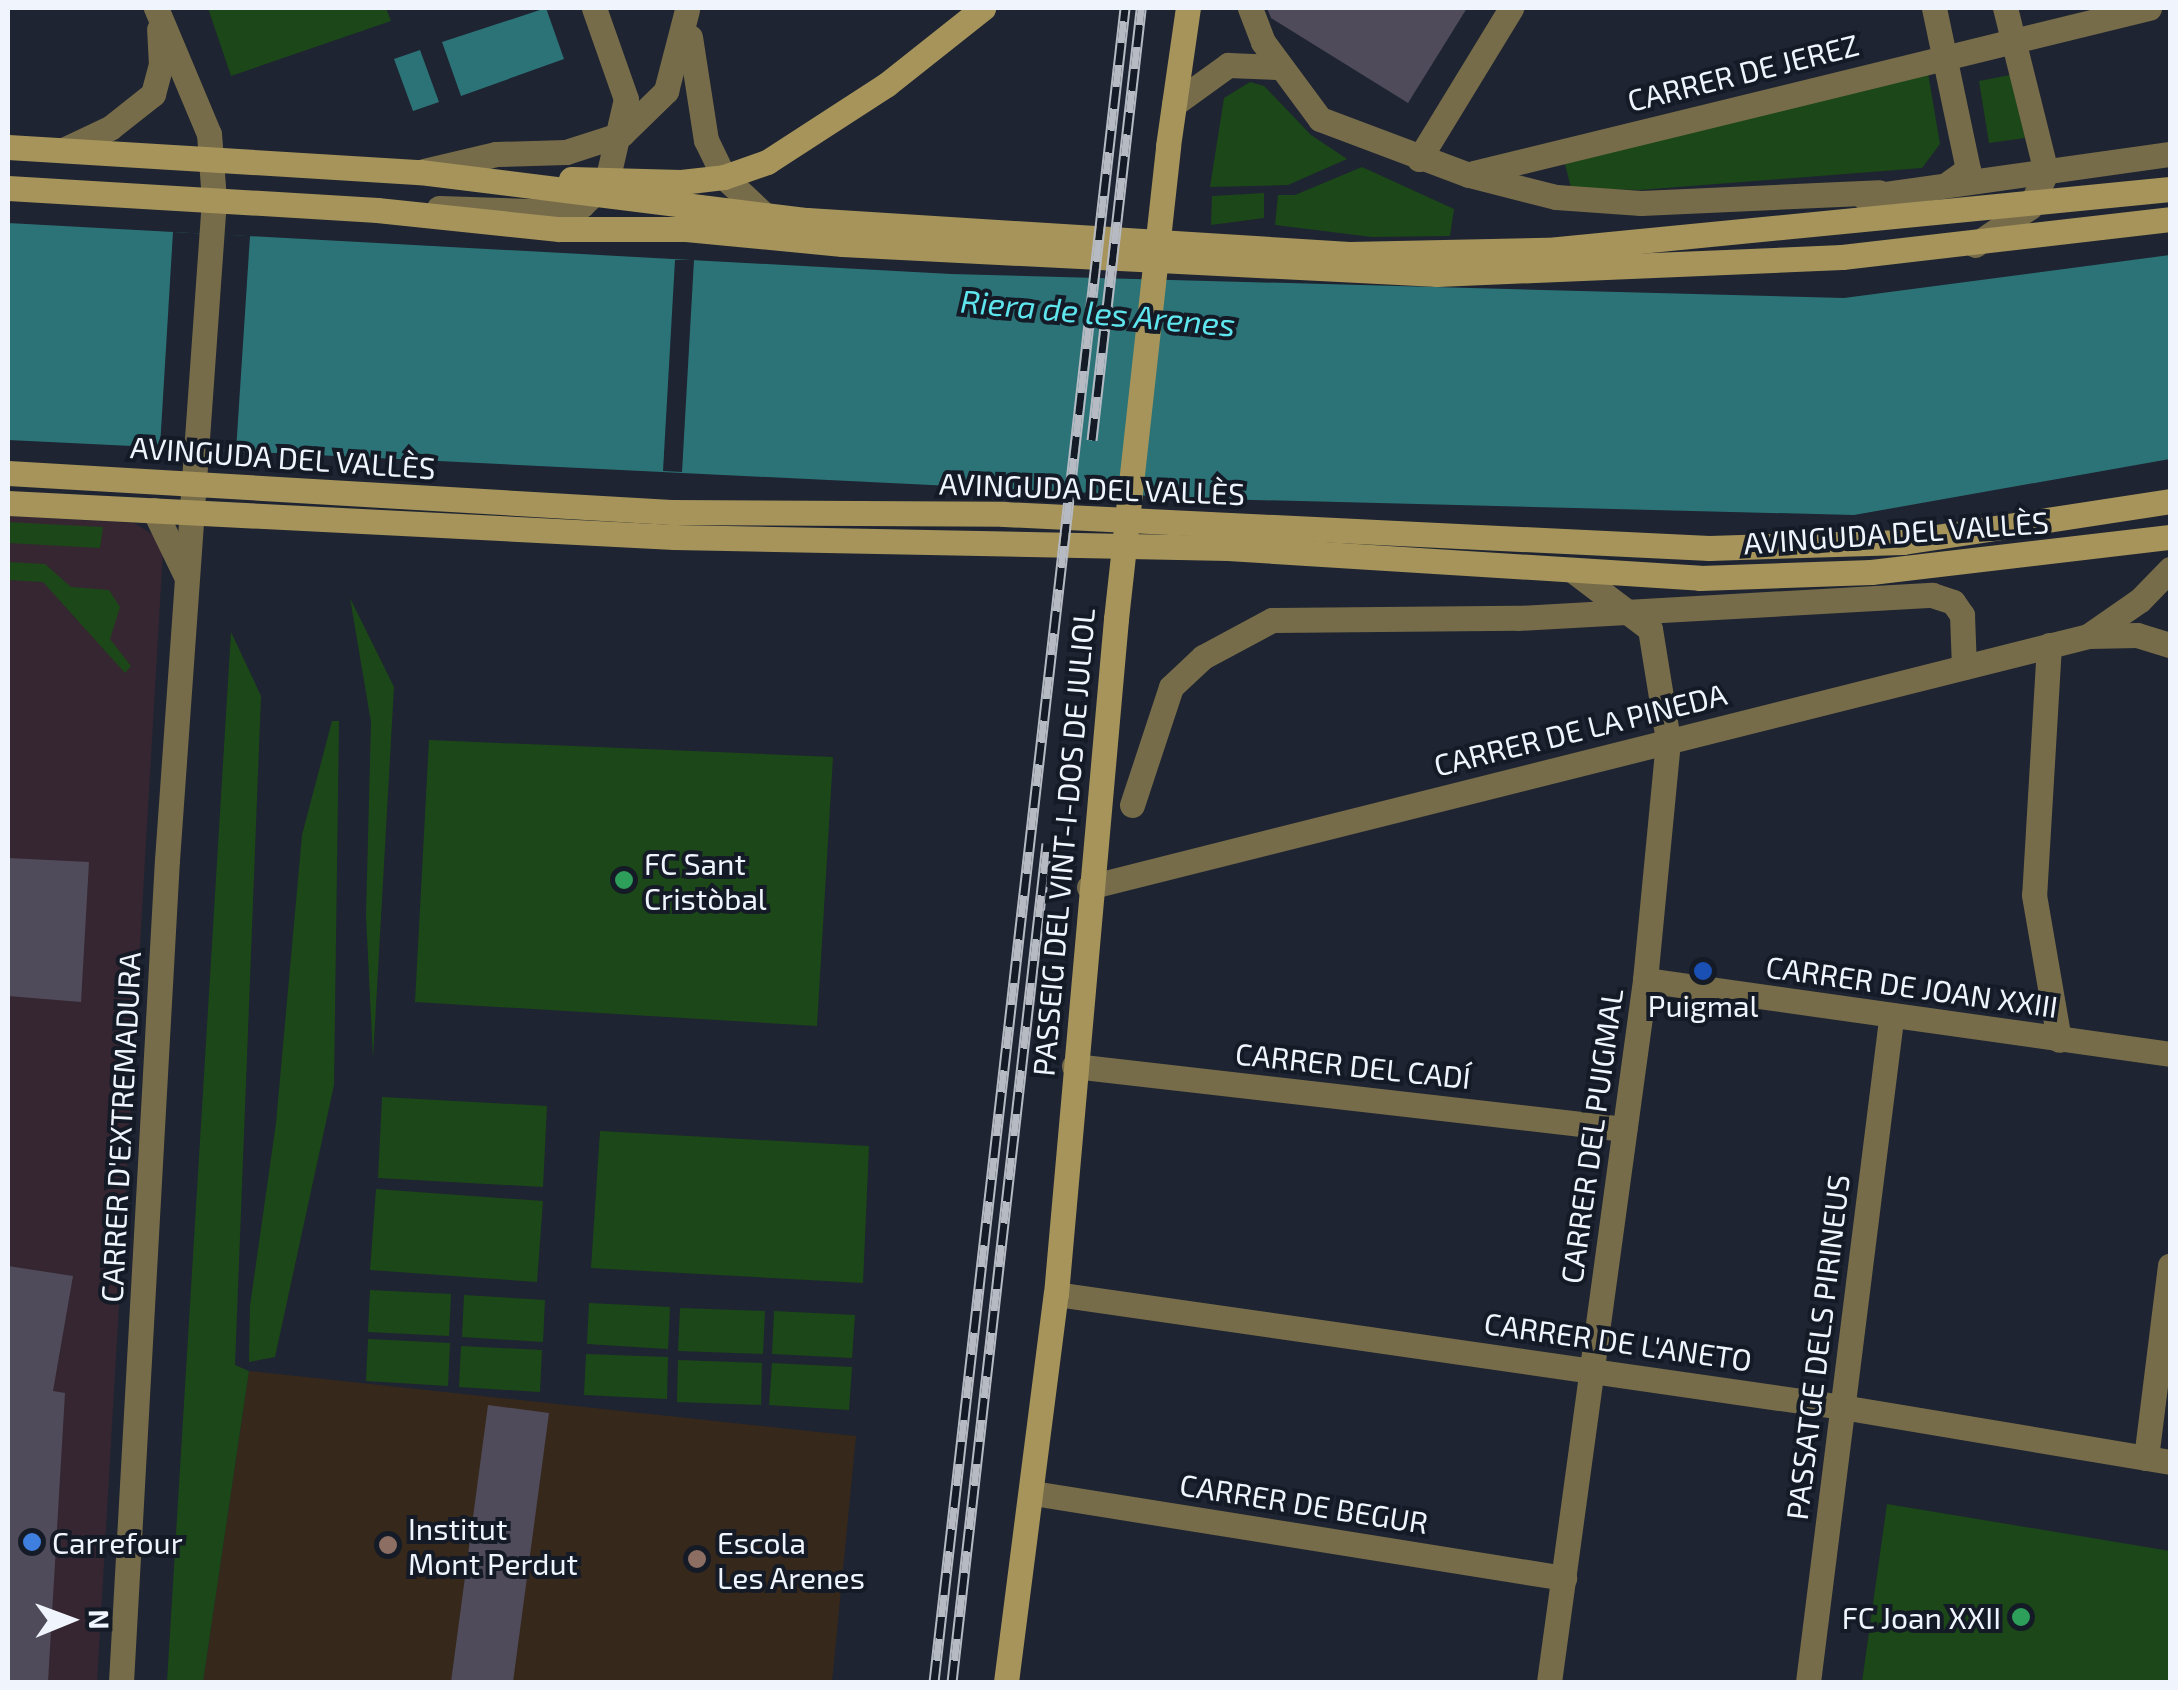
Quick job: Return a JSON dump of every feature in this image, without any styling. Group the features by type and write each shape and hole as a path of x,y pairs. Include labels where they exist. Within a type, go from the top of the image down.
{"main road":[{"path":"600,189 724,178 780,156 886,85 982,8"},
{"name":"PASSEIG DEL VINT-I-DOS DE JULIOL","path":"1006,1682 1056,1294 1089,887 1116,619 1168,146 1188,8"},
{"path":"8,147 420,172 600,189 765,216 1436,256 2030,207 2170,189"},
{"path":"8,188 213,212 377,210 493,224 686,229 806,242 1437,274 1649,270 1975,244 2170,219"},
{"name":"AVINGUDA DEL VALLÈS","path":"8,473 197,498 694,538 1228,548 1618,574 1834,574 2170,539"},
{"name":"AVINGUDA DEL VALLÈS","path":"8,502 154,510 197,498 672,512 1004,514 1710,548 1903,542 2170,501"}],"street":[{"path":"377,210 558,212 600,189 622,134 626,99 594,8"},
{"path":"1250,8 1278,66 1320,119 1419,159 1556,198 1641,203 1879,192 2170,154"},
{"path":"1419,159 1511,8"},
{"path":"1934,8 1968,169 1950,183"},
{"path":"1975,244 2030,207 2046,172 2005,8"},
{"name":"CARRER DE JEREZ","path":"1469,175 1944,55 2149,8"},
{"path":"420,172 496,154 566,152 622,134 666,91 687,9"},
{"path":"687,9 698,115 724,178 765,216 806,242"},
{"path":"63,150 110,128 153,94 161,65 157,10"},
{"path":"157,10 200,108 213,158 213,212"},
{"path":"1174,104 1228,65 1278,66"},
{"path":"1754,230 1879,192"},
{"name":"CARRER D'EXTREMADURA","path":"121,1682 186,576 197,498 213,212"},
{"name":"CARRER D'EXTREMADURA","path":"154,510 186,576"},
{"name":"CARRER DE LA PINEDA","path":"2088,636 2140,600 2170,569"},
{"name":"CARRER DEL PUIGMAL","path":"1549,1682 1645,980 1668,740 1650,629 1572,570"},
{"name":"CARRER DEL PUIGMAL","path":"1618,574 1625,609"},
{"name":"AVINGUDA DEL VALLÈS","path":"1132,805 1171,687 1241,634 1272,620 1518,618 1625,609 1932,595 1952,602 1962,615 1964,666"},
{"name":"CARRER DE LA PINEDA","path":"1089,887 2088,636 2137,635 2170,645"},
{"path":"2049,645 2034,894 2058,1040"},
{"name":"CARRER DE JOAN XXIII","path":"1645,980 1890,1019 2170,1054"},
{"name":"PASSATGE DELS PIRINEUS","path":"1808,1682 1890,1019"},
{"name":"CARRER DEL CADÍ","path":"1074,1066 1624,1129"},
{"path":"2158,1460 2170,1265"},
{"name":"CARRER DE L'ANETO","path":"1056,1294 1842,1406 2158,1460"},
{"name":"CARRER DE BEGUR","path":"1033,1493 1564,1578"}],"shaded area":[{"path":"208,8 386,8 391,21 231,76"},
{"path":"1928,73 1940,144 1922,168 1640,190 1571,188 1564,160"},
{"path":"2010,75 2025,138 1989,143 1979,81"},
{"path":"1250,82 1264,86 1311,135 1347,159 1288,185 1210,187 1224,98"},
{"path":"1362,167 1454,209 1450,236 1372,237 1275,225 1278,195 1295,195"},
{"path":"1264,193 1264,218 1211,225 1212,196"},
{"path":"8,516 134,523 152,534 163,551 97,1682 8,1682"},
{"path":"8,522 103,527 100,548 8,543"},
{"path":"8,562 45,564 71,587 109,590 120,607 110,639 131,666 125,673 43,582 8,580"},
{"path":"350,598 394,687 373,1059 366,915 371,722"},
{"path":"231,632 261,696 235,1365 249,1371 203,1682 167,1682"},
{"path":"332,721 339,721 334,1085 275,1357 249,1362 250,1306 276,1123 302,835"},
{"name":"FC Sant Cristòbal","path":"429,740 833,757 817,1026 415,1002"},
{"path":"382,1097 547,1106 543,1187 378,1178"},
{"path":"600,1131 869,1146 863,1283 591,1268"},
{"path":"376,1189 543,1201 537,1282 370,1270"},
{"path":"370,1290 451,1294 449,1336 368,1332"},
{"path":"464,1295 545,1300 543,1342 462,1337"},
{"path":"589,1303 670,1307 668,1349 587,1344"},
{"path":"680,1308 765,1311 763,1354 678,1351"},
{"path":"774,1311 855,1315 852,1358 772,1354"},
{"path":"368,1339 450,1343 448,1386 366,1381"},
{"path":"461,1346 542,1350 540,1392 459,1387"},
{"path":"586,1354 668,1357 667,1399 584,1395"},
{"path":"678,1360 762,1363 761,1405 677,1402"},
{"path":"772,1363 852,1367 849,1410 769,1405"},
{"path":"249,1371 856,1436 832,1682 203,1682"},
{"name":"FC Joan XXII","path":"1887,1504 2170,1551 2170,1682 1862,1682"}],"water":[{"path":"546,8 564,59 461,96 442,42"},
{"path":"420,50 439,102 413,111 394,59"},
{"name":"Riera de les Arenes","path":"8,223 951,274 1844,298 2170,255 2170,459 1854,515 1217,499 8,440"}],"pier":[{"path":"173,232 250,236 236,451 160,447"},
{"path":"675,260 694,260 682,472 663,471"}],"building":[{"path":"1267,8 1467,8 1408,103 1271,18"},
{"path":"8,858 89,862 81,1002 8,996"},
{"name":"Carrefour","path":"8,1266 73,1276 53,1391 65,1393 48,1682 8,1682"},
{"path":"488,1405 549,1413 513,1682 451,1682"}],"railway":[{"path":"934,1682 1125,8"},
{"path":"1092,440 1141,8"},
{"path":"952,1682 1047,843"}],"place":[{"name":"FC Sant Cristòbal","path":"624,880"},
{"name":"Puigmal","path":"1703,971"},
{"name":"Carrefour","path":"32,1542"},
{"name":"Institut Mont Perdut","path":"388,1545"},
{"name":"Escola Les Arenes","path":"697,1559"},
{"name":"FC Joan XXII","path":"2021,1617"}]}
